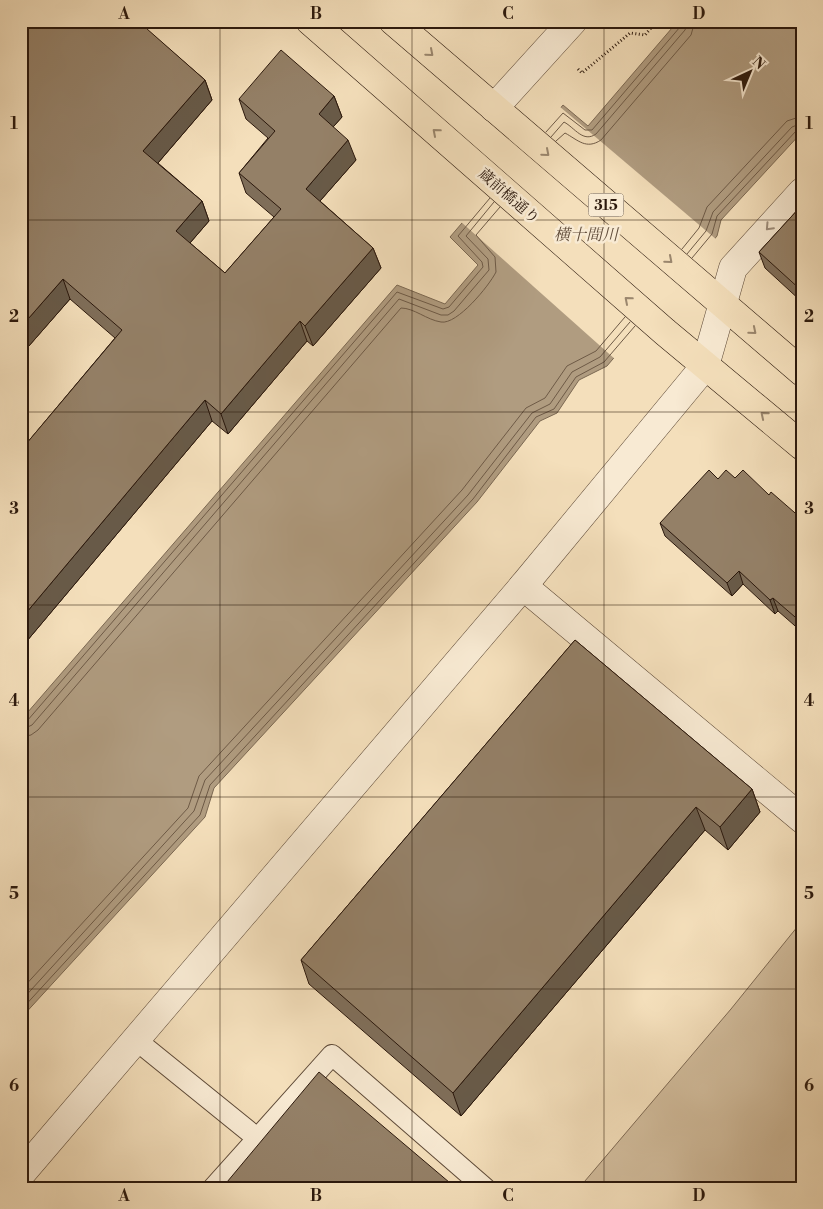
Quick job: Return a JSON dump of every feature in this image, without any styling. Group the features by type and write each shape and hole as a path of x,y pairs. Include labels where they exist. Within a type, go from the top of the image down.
{"main road":[{"name":"蔵前橋通り","path":"310,21 665,332 802,446"},
{"name":"315","path":"393,21 712,297 802,372"}],"street":[{"path":"502,115 572,21"},
{"path":"21,1174 523,586 705,366 712,297 736,263 802,192"},
{"path":"523,586 802,819"}],"lane":[{"path":"136,1040 257,1138"},
{"path":"213,1188 332,1055 485,1188"}],"path":[{"path":"630,34 645,35 657,21"}],"shaded area":[{"path":"802,921 802,1188 579,1188 731,1009"}],"water":[{"name":"横十間川","path":"678,21 802,21 802,132 721,220 717,236 607,366 579,380 557,413 540,421 477,502 214,788 205,817 21,1018 21,720 397,285 445,304 478,265 450,237 563,105 588,126"}],"pier":[{"path":"559,106 717,240 616,360 460,221"}],"building":[{"path":"21,21 138,21 205,80 143,151 202,201 176,231 225,273 281,209 239,173 275,131 239,99 281,50 334,96 319,114 348,140 306,189 373,248 305,326 300,321 221,414 205,400 21,619 21,450 122,330 63,279 21,327 21,259 28,251 21,245"},
{"path":"802,205 802,291 759,252"},
{"path":"709,470 718,479 726,470 735,478 743,470 769,495 771,492 802,519 802,623 773,598 770,600 739,571 727,583 660,523"},
{"path":"575,640 752,789 720,827 696,807 453,1093 301,960"},
{"path":"319,1072 456,1188 222,1188"}]}
